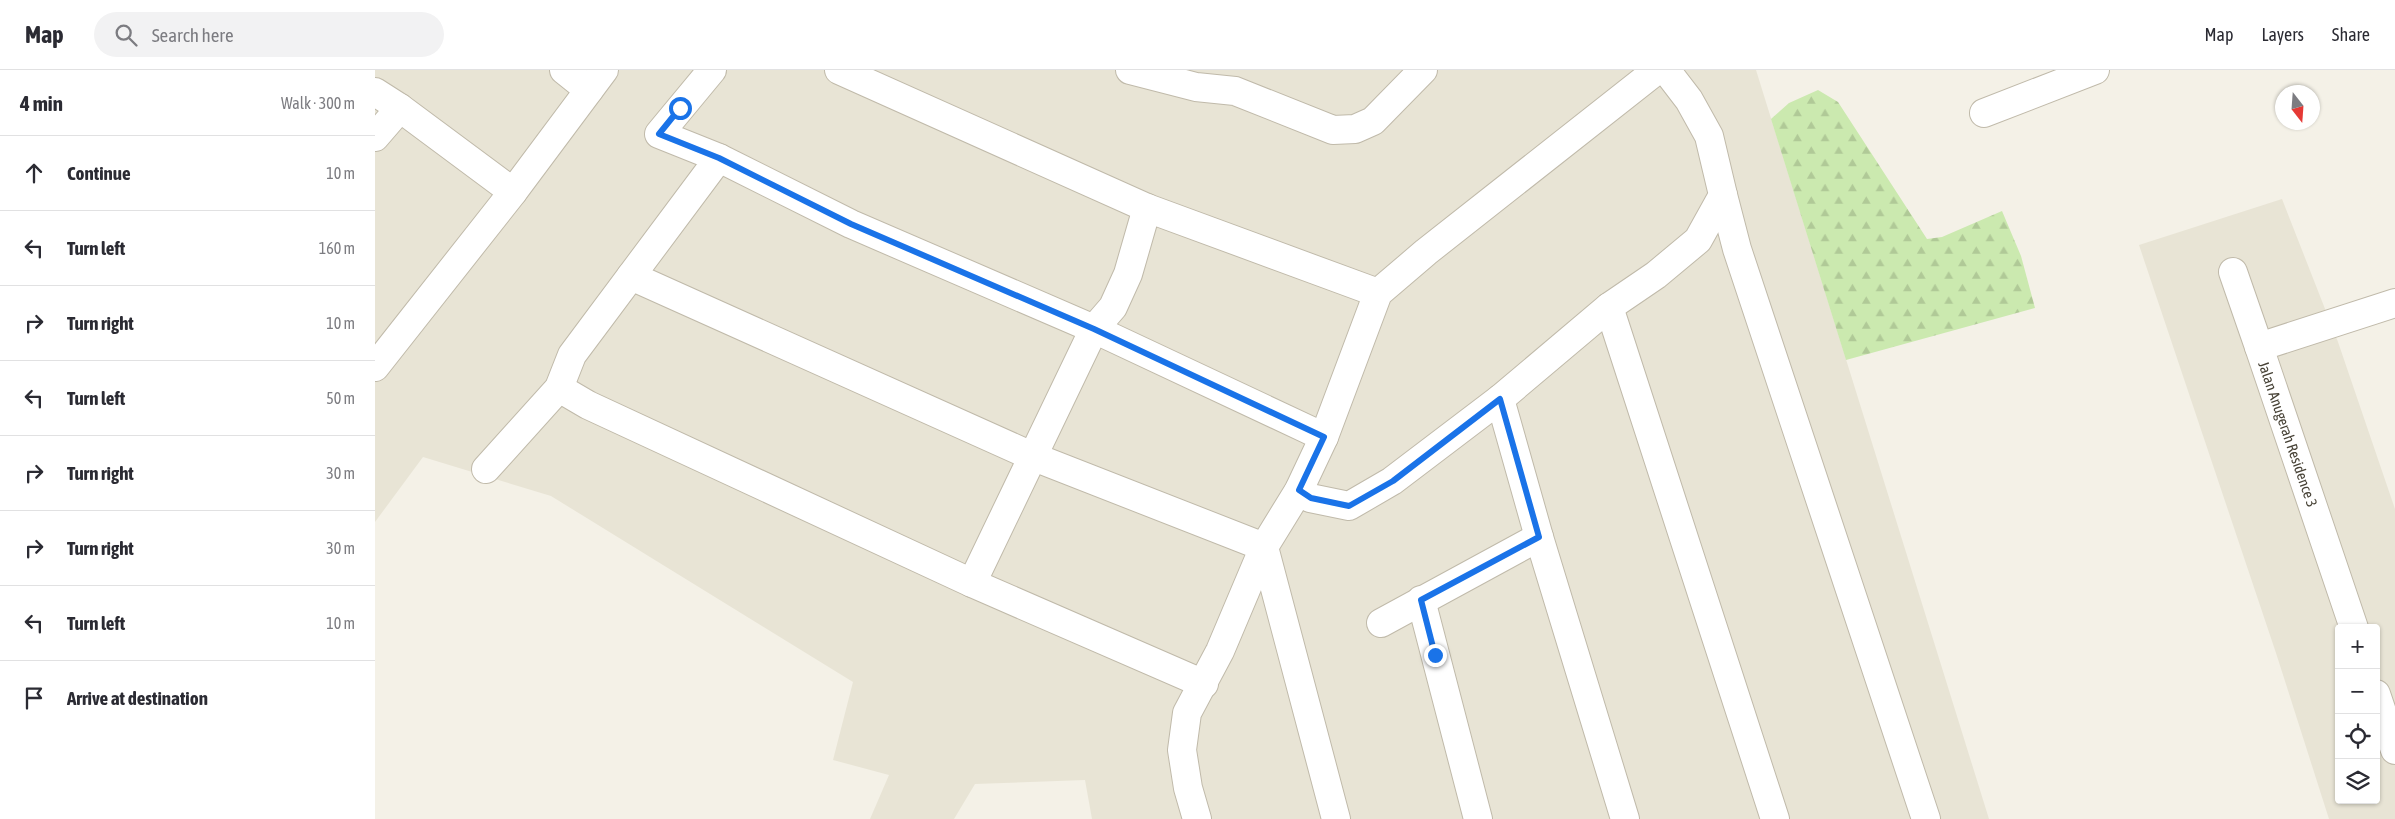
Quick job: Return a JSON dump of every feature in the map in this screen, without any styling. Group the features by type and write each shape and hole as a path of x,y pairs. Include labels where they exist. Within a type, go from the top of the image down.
{"street":[{"path":"375,367 513,192 597,80 564,70"},
{"path":"711,70 659,134 719,158 851,224 1094,329 1324,437"},
{"path":"839,70 1147,208 1378,293"},
{"path":"1130,70 1196,87 1239,80 1333,130 1355,129 1373,121 1423,70"},
{"path":"1197,819 1188,788 1182,750 1187,713 1204,684 1263,547 1299,490 1324,437 1378,293 1426,252 1657,70"},
{"path":"1666,70 1689,100 1709,136 1737,249 1926,819"},
{"path":"1984,113 2095,70"},
{"path":"375,92 400,108 513,192"},
{"path":"375,137 400,108"},
{"path":"486,469 559,388 572,355 719,158"},
{"path":"1299,490 1311,498 1349,506 1393,481 1500,399 1609,307 1656,274 1698,240 1723,196"},
{"path":"972,584 1094,329 1113,307 1128,274 1147,208"},
{"path":"2233,272 2259,347"},
{"path":"631,276 1034,457 1263,547"},
{"name":"Jalan Anugerah Residence 3","path":"2353,624 2259,347 2395,303"},
{"path":"1609,307 1775,819"},
{"path":"559,388 588,404 972,584 1204,684"},
{"path":"1500,399 1539,537 1625,819"},
{"path":"1381,623 1539,537"},
{"path":"1263,547 1336,819"},
{"path":"1421,600 1479,819"},
{"path":"2380,706 2395,750"}],"shaded area":[{"path":"375,70 1756,70 1989,819 1092,819 1085,780 975,784 954,819 870,819 889,775 833,760 853,682 551,496 423,457 375,522"},
{"path":"2282,199 2338,342 2395,509 2395,819 2329,819 2276,653 2139,245"}],"green space":[{"path":"1818,90 1838,102 1927,239 1942,237 2002,211 2021,256 2035,308 1846,360 1771,119 1789,103"}],"route":[{"path":"680,108 659,134 719,158 851,224 1094,329 1324,437 1299,490 1311,498 1330,504 1349,506 1393,481 1500,399 1539,537 1421,600 1435,655"}]}
